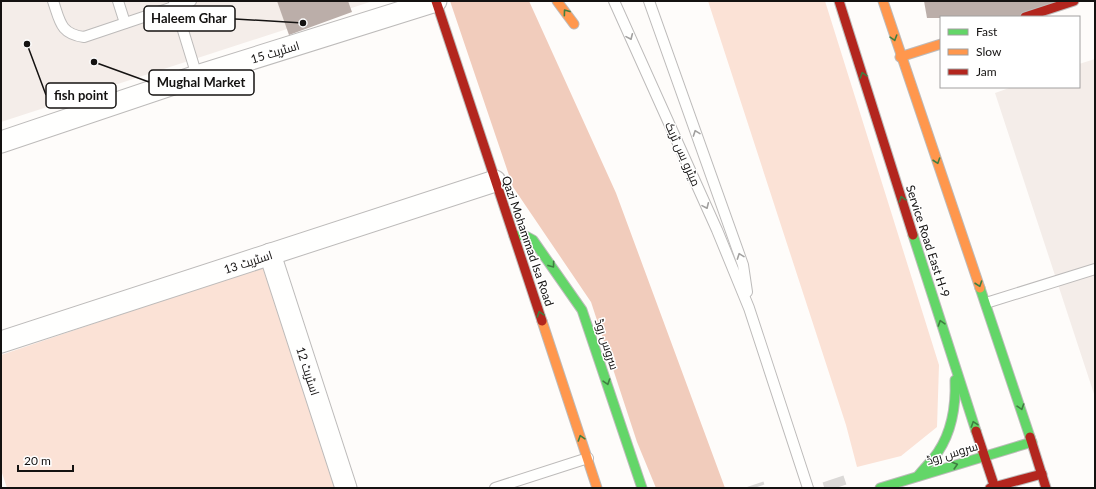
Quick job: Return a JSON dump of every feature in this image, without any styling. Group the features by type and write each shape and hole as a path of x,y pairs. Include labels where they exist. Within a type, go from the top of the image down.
{"main road":[{"name":"Qazi Mohammad Isa Road","path":"436,1 597,488"},
{"path":"558,1 574,24"},
{"name":"Service Road East H-9","path":"839,1 985,456 993,488"},
{"path":"883,1 900,58 1038,457 1046,488"},
{"path":"1028,16 1074,1"},
{"path":"900,58 940,44"},
{"name":"سروس روڈ","path":"514,236 520,234 533,240 582,310 642,488"},
{"path":"918,476 938,452 951,423 956,392 953,360"},
{"name":"سروس روڈ","path":"880,488 1032,442"},
{"path":"993,488 1042,474"}],"street":[{"name":"اسٹریٹ 15","path":"1,142 197,76 436,1"},
{"name":"اسٹریٹ 13","path":"1,342 495,181"},
{"name":"اسٹریٹ 12","path":"270,254 346,488"}],"lane":[{"path":"53,1 63,29 72,36 84,37 174,4 192,1"},
{"path":"118,1 125,23"},
{"name":"میٹرو بس ٹریک","path":"614,1 717,230 749,308 808,488"},
{"name":"میٹرو بس ٹریک","path":"649,1 743,265 749,308"},
{"path":"174,4 197,76"},
{"path":"986,303 1095,269"},
{"path":"495,488 588,458"}],"shaded area":[{"path":"1,1 373,1 1,122"},
{"path":"450,1 529,1 616,193 725,488 656,488 637,442 591,302 513,187"},
{"path":"708,1 825,1 939,365 937,427 901,456 857,467 846,425"},
{"path":"1095,59 1095,397 995,93 1009,88 1080,88 1080,64"},
{"path":"267,265 337,488 7,488 1,470 1,355"}],"building":[{"path":"277,1 348,1 352,12 289,35"},
{"path":"924,1 1073,1 1028,16 940,16 940,18 927,18"}],"tunnel":[{"path":"833,479 836,488"}],"traffic: fast":[{"path":"514,236 524,235 533,240 582,310 642,488"},
{"path":"913,235 976,431"},
{"path":"980,288 1030,437"},
{"path":"918,476 938,452 947,435 954,408 955,380"},
{"path":"880,488 1032,442"}],"traffic: slow":[{"path":"557,1 574,24"},
{"path":"883,1 980,288"},
{"path":"900,57 940,44"},
{"path":"542,321 597,488"}],"traffic: jam":[{"path":"436,1 542,321"},
{"path":"839,1 913,235"},
{"path":"1028,16 1074,1"},
{"path":"976,431 995,488"},
{"path":"1030,437 1046,488"},
{"path":"990,488 1042,474"}],"place":[{"name":"Haleem Ghar","path":"303,23"},
{"name":"fish point","path":"27,44"},
{"name":"Mughal Market","path":"94,62"}]}
